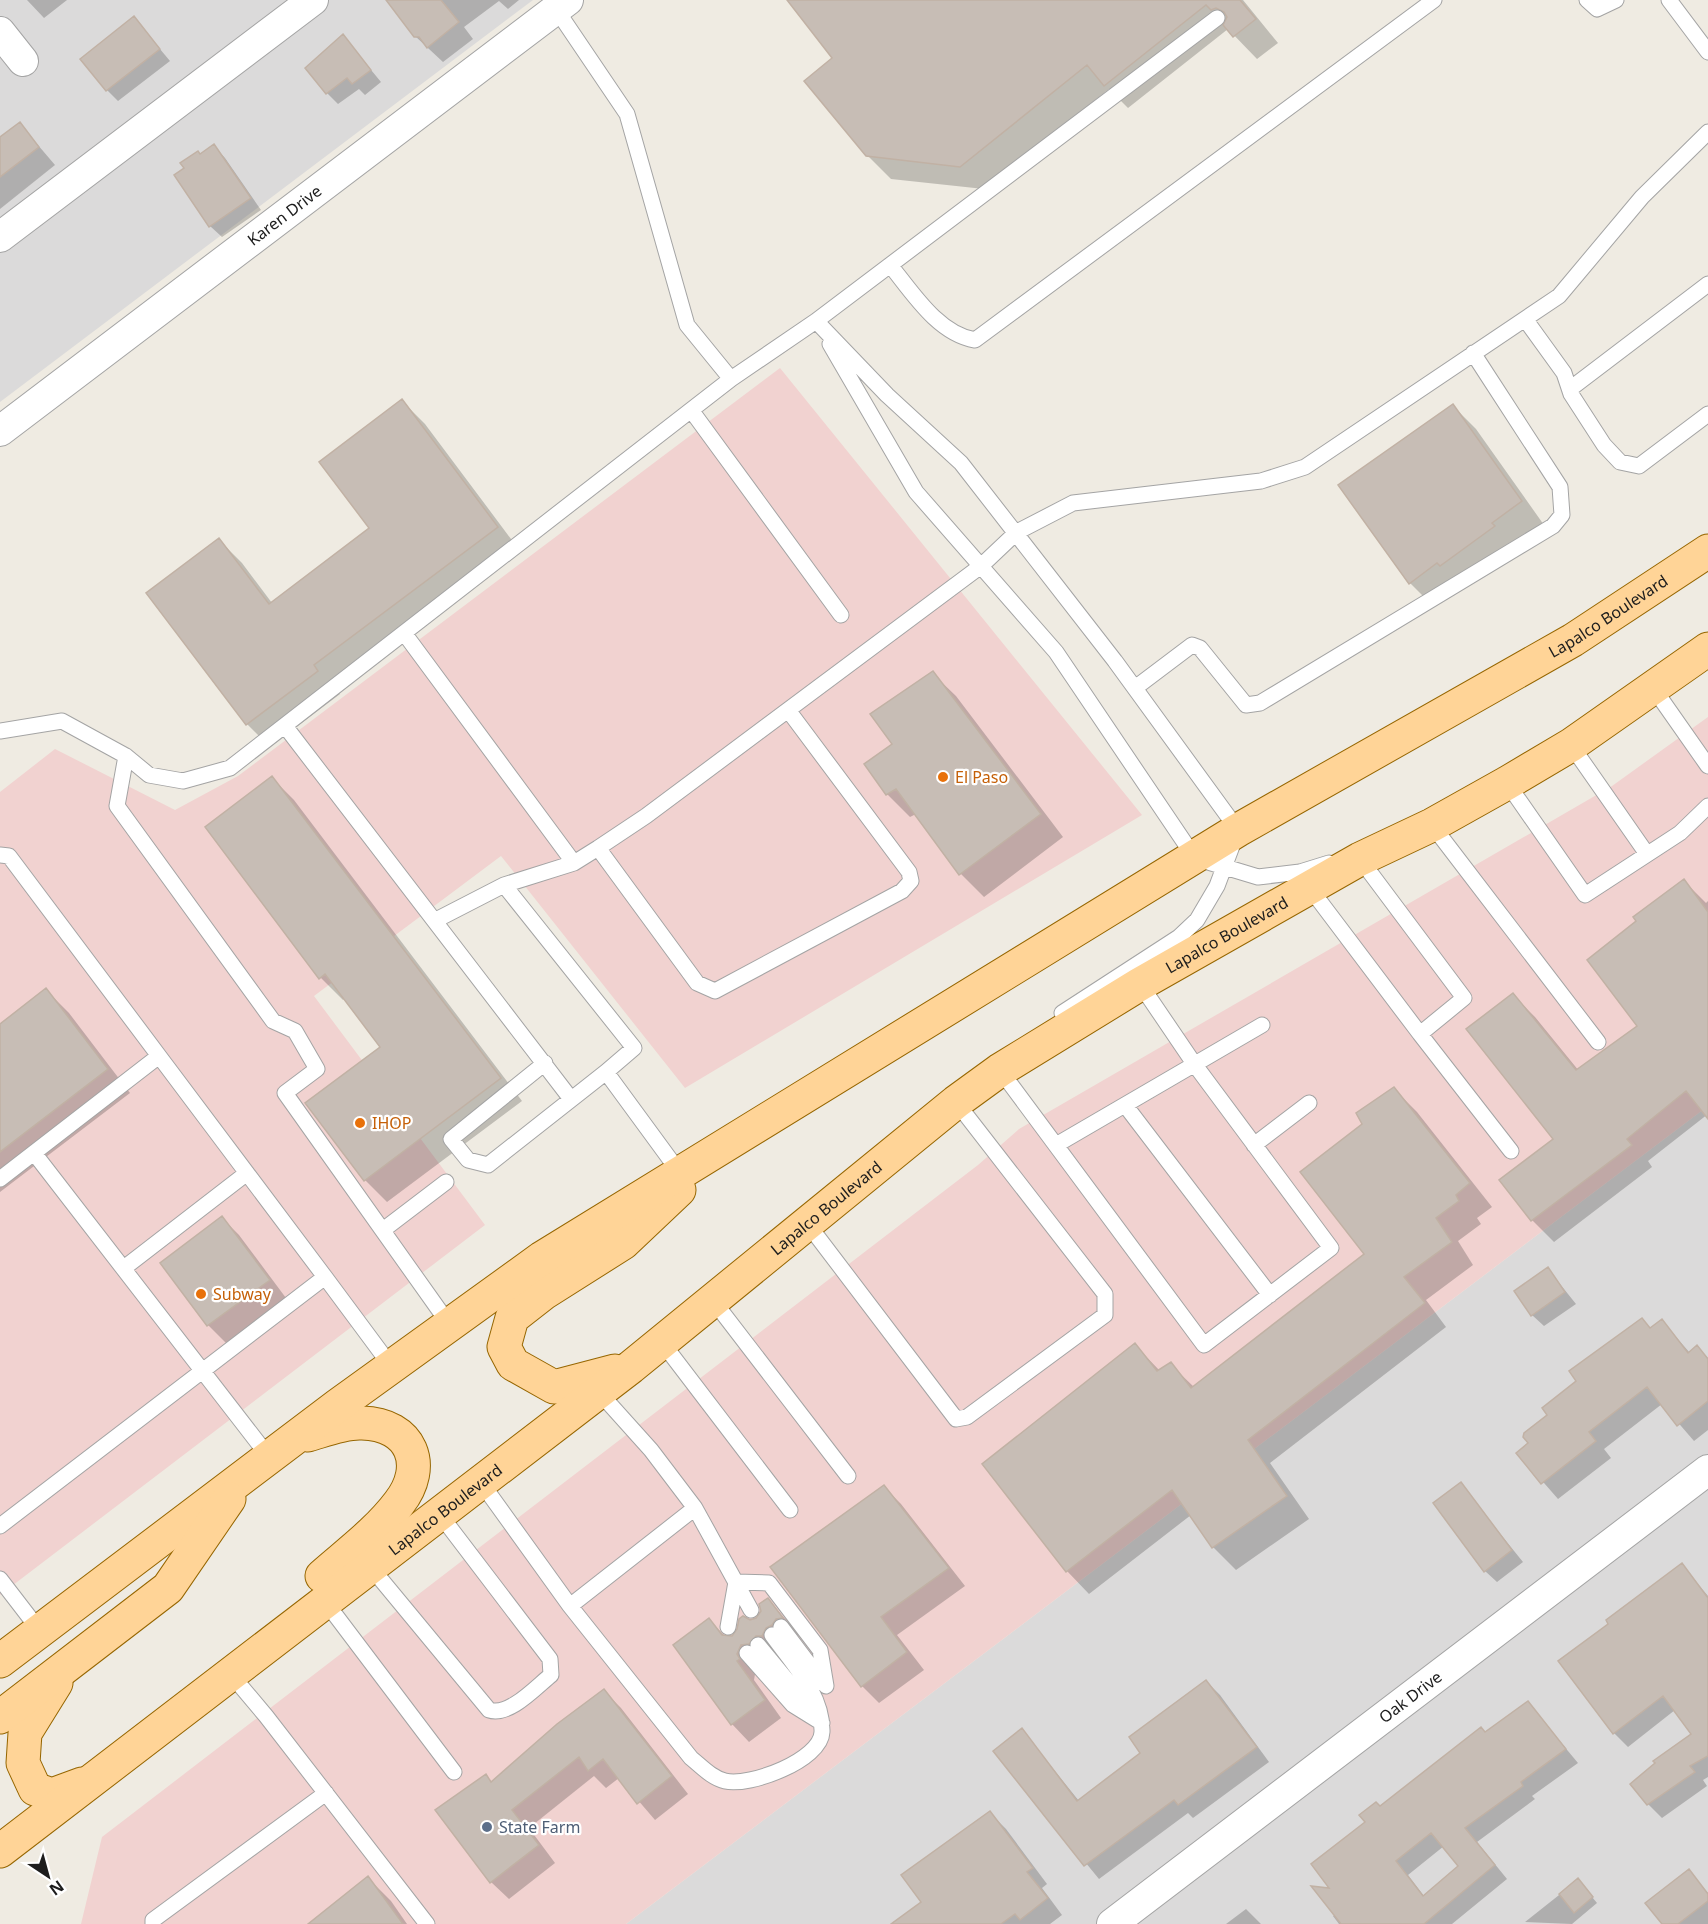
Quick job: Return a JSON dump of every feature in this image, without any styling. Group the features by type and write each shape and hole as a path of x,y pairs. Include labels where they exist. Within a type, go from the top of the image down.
{"main road":[{"name":"Lapalco Boulevard","path":"0,1661 391,1366 542,1258 726,1144 1210,862 1238,831 1574,640 1708,551"},
{"name":"Lapalco Boulevard","path":"0,1851 229,1672 631,1367 956,1102 1000,1070 1140,984 1309,887 1360,859 1431,825 1507,783 1570,745 1707,651"},
{"path":"631,1367 554,1387 513,1364 504,1347 512,1318 544,1293 623,1243 726,1144"},
{"path":"0,1717 168,1588 269,1457 362,1423 386,1428 403,1438 414,1455 413,1479 400,1502 371,1533 300,1595 229,1672"},
{"path":"68,1663 25,1733 23,1763 35,1789 52,1795 85,1783"}],"street":[{"path":"0,237 313,0"},
{"name":"Karen Drive","path":"0,431 562,4"},
{"path":"0,32 23,62"},
{"name":"Oak Drive","path":"1112,1924 1708,1470"}],"lane":[{"path":"890,265 927,309 948,329 957,335 975,340 1434,0"},
{"path":"1587,0 1597,9 1605,8 1616,0"},
{"path":"1669,0 1708,52"},
{"path":"562,4 627,114 687,325 731,379"},
{"path":"0,730 62,721 126,756 149,775 183,781 230,768 731,379 816,321 1217,18"},
{"path":"436,920 504,885 574,863 646,816 981,566 1017,532 1073,503 1261,481 1305,467 1559,296 1642,198 1708,132"},
{"path":"1570,389 1708,284"},
{"path":"1525,319 1564,372 1570,389 1604,445 1620,462 1639,466 1708,414"},
{"path":"816,321 887,395 961,463 1017,532 1135,688 1238,831"},
{"path":"807,1223 956,1419 967,1417 1105,1315 1105,1294 956,1102 1016,1043 1179,937 1197,920 1217,886 1210,862 1056,652 916,492 816,321"},
{"path":"1135,688 1192,645 1200,648 1246,705 1260,703 1553,526 1562,514 1560,487 1473,353"},
{"path":"691,410 842,615"},
{"path":"404,633 574,863"},
{"path":"1654,689 1708,766"},
{"path":"598,848 697,983 715,991 902,891 911,881 909,872 788,710"},
{"path":"285,726 571,1099"},
{"path":"1570,745 1647,854"},
{"path":"126,756 117,806 273,1021 295,1031 317,1069 285,1093 449,1324"},
{"path":"1507,783 1585,895 1680,833 1708,806"},
{"path":"1431,825 1598,1042"},
{"path":"1210,862 1258,877 1300,872 1392,844"},
{"path":"0,855 9,856 391,1366"},
{"path":"1360,859 1464,999 1420,1034"},
{"path":"504,885 634,1048 488,1165 468,1160 451,1139 545,1063"},
{"path":"1309,887 1511,1152"},
{"path":"1000,1070 1204,1345 1331,1248 1195,1065 1140,984"},
{"path":"1056,1145 1262,1025"},
{"path":"0,1179 159,1056"},
{"path":"606,1072 680,1173"},
{"path":"1254,1144 1309,1103"},
{"path":"1125,1105 1270,1295"},
{"path":"34,1153 269,1457"},
{"path":"124,1268 247,1173"},
{"path":"383,1230 446,1182"},
{"path":"0,1526 325,1277"},
{"path":"712,1299 848,1476"},
{"path":"661,1341 790,1510"},
{"path":"598,1391 651,1450 695,1508 736,1582 745,1614 736,1582"},
{"path":"480,1481 567,1602 691,1758 713,1776 726,1781 744,1782 771,1776 819,1743 826,1686 820,1650 769,1583 736,1582"},
{"path":"567,1602 695,1508"},
{"path":"369,1565 489,1710 498,1712 509,1707 551,1675 550,1659 438,1512"},
{"path":"0,1579 40,1631"},
{"path":"324,1600 454,1772"},
{"path":"822,1723 812,1690 776,1631 826,1686"},
{"path":"753,1649 822,1723"},
{"path":"229,1672 428,1924"},
{"path":"153,1924 153,1920 326,1793"}],"shaded area":[{"path":"0,0 533,0 0,402"},
{"path":"780,368 1142,815 685,1088 501,856 314,996 485,1225 0,1595 0,792 55,749 175,810 238,776"},
{"path":"1708,717 1708,1106 626,1924 81,1924 102,1837 978,1165 1019,1129 1612,786"},
{"path":"1708,1106 1708,1924 626,1924"}],"building":[{"path":"386,0 441,0 459,22 427,48 419,37 414,37"},
{"path":"787,0 1240,0 1256,19 1233,37 1223,25 1227,17 1224,12 1216,8 1211,10 1206,5 1104,86 1087,65 960,167 866,156 804,81 832,58"},
{"path":"134,16 160,49 106,91 80,59"},
{"path":"343,34 371,70 352,84 347,78 326,94 305,68"},
{"path":"20,122 39,147 0,177 0,137"},
{"path":"214,144 251,198 209,227 174,175 184,168 180,163 198,151 200,154"},
{"path":"402,399 498,527 314,665 318,671 246,725 146,593 219,538 269,604 369,528 319,462"},
{"path":"1453,404 1522,501 1492,523 1495,526 1440,566 1437,563 1409,584 1338,485"},
{"name":"El Paso","path":"933,671 1041,814 959,875 896,789 886,795 864,764 892,744 870,714"},
{"path":"272,776 501,1078 364,1181 305,1103 380,1047 325,974 319,979 205,827"},
{"path":"1684,879 1708,912 1708,1119 1686,1091 1627,1139 1632,1145 1531,1221 1499,1180 1553,1139 1466,1029 1513,993 1576,1070 1637,1026 1587,960 1636,921 1633,917"},
{"path":"46,988 108,1069 0,1152 0,1024"},
{"path":"1394,1087 1470,1183 1456,1195 1459,1201 1436,1218 1452,1242 1404,1277 1425,1303 1248,1440 1287,1496 1212,1548 1172,1490 1066,1572 982,1464 1135,1343 1157,1371 1171,1362 1191,1388 1364,1254 1300,1172 1362,1124 1356,1113"},
{"path":"222,1216 270,1280 207,1326 160,1263"},
{"path":"1548,1267 1565,1292 1531,1316 1514,1291"},
{"path":"1642,1318 1650,1328 1662,1319 1688,1353 1697,1345 1708,1359 1708,1401 1677,1426 1647,1387 1589,1432 1596,1441 1541,1484 1516,1453 1528,1443 1523,1437 1524,1433 1547,1415 1542,1408 1576,1381 1569,1371"},
{"path":"1461,1482 1512,1550 1484,1572 1433,1503"},
{"path":"884,1485 949,1568 881,1617 907,1652 861,1687 770,1567"},
{"path":"1682,1563 1708,1598 1708,1756 1690,1766 1695,1772 1647,1805 1630,1784 1655,1763 1653,1761 1691,1734 1663,1696 1613,1734 1558,1661 1608,1624 1606,1620"},
{"path":"768,1598 783,1618 776,1619 766,1628 762,1636 756,1636 749,1644 741,1645 737,1654 740,1659 737,1661 765,1700 731,1725 673,1645 709,1618 722,1635 732,1636 737,1629 739,1619 743,1616 750,1620 756,1618 761,1611 759,1604"},
{"path":"1206,1680 1257,1747 1178,1805 1174,1800 1084,1866 993,1751 1022,1728 1077,1801 1140,1753 1129,1737"},
{"path":"604,1689 672,1776 637,1804 603,1759 588,1771 579,1757 512,1810 539,1845 490,1883 435,1810 486,1774 491,1782 557,1724"},
{"path":"1528,1701 1566,1749 1521,1782 1523,1786 1465,1828 1495,1865 1424,1924 1341,1924 1311,1886 1329,1888 1311,1864 1365,1822 1359,1815 1376,1802 1380,1806 1481,1727 1485,1732","holes":["1431,1833 1458,1866 1423,1896 1396,1861"]},
{"path":"990,1811 1033,1868 1027,1872 1048,1898 1020,1920 1015,1914 1001,1924 891,1924 921,1902 901,1875"},
{"path":"1689,1869 1708,1894 1708,1901 1678,1924 1662,1924 1645,1903"},
{"path":"368,1876 403,1924 308,1924"},
{"path":"1578,1878 1593,1897 1574,1913 1559,1894"}],"place":[{"name":"El Paso","path":"943,777"},
{"name":"IHOP","path":"360,1123"},
{"name":"Subway","path":"201,1294"},
{"name":"State Farm","path":"487,1827"}]}
